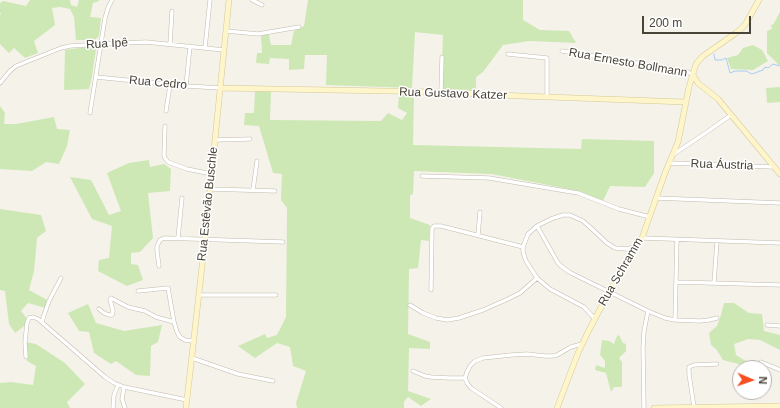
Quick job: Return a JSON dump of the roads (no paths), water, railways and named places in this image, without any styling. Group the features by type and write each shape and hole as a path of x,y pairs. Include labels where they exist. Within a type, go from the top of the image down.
{"street":[{"path":"90,113 91,98 107,12 112,0"},
{"path":"205,48 210,0"},
{"name":"Rua Estêvão Buschle","path":"186,408 212,174 229,0"},
{"path":"252,0 262,5"},
{"path":"674,154 680,135 689,84 696,64 702,56 743,27 759,0"},
{"path":"170,44 172,11"},
{"path":"226,31 258,34 299,27"},
{"name":"Rua Ipê","path":"0,83 13,68 65,47 146,42 224,50"},
{"path":"186,86 190,46"},
{"name":"Rua Ernesto Bollmann","path":"562,51 686,71 693,75"},
{"path":"508,54 547,58 547,97"},
{"path":"440,92 442,57"},
{"path":"693,75 698,83 718,99 780,174"},
{"name":"Rua Cedro","path":"96,77 220,88"},
{"path":"166,111 170,84"},
{"name":"Rua Gustavo Katzer","path":"220,88 440,92 686,102"},
{"name":"Rua Schramm","path":"557,408 582,344 594,318 639,245 674,154 731,115"},
{"path":"165,126 164,155 166,160 187,169 212,174"},
{"path":"215,140 250,139"},
{"path":"253,190 257,161"},
{"name":"Rua Áustria","path":"669,164 774,167"},
{"path":"422,176 488,178 558,189 650,217"},
{"path":"210,189 275,191"},
{"path":"178,238 182,198"},
{"path":"656,198 780,203"},
{"path":"478,235 480,212"},
{"path":"594,318 584,307 550,289 537,278 526,261 523,252 523,247 528,234 537,226 556,217 570,215 583,221 607,243 615,248 627,248 639,245"},
{"path":"431,290 432,228 434,226 478,235 523,247"},
{"path":"537,226 561,266 569,272 665,318 700,321 717,318"},
{"path":"159,266 156,248 160,240 164,238 283,242"},
{"path":"642,238 780,243"},
{"path":"675,320 677,239"},
{"path":"714,283 717,241"},
{"path":"42,322 49,301 61,278"},
{"path":"410,305 423,313 436,318 447,320 459,318 483,310 520,293 537,278"},
{"path":"676,282 780,285"},
{"path":"138,291 168,288 177,332 180,337 185,340 194,341"},
{"path":"199,295 276,295"},
{"path":"99,309 109,316 112,315 113,311 111,298 128,307 145,311 156,317 174,322"},
{"path":"644,408 644,331 648,310"},
{"path":"26,357 26,328 29,318 33,317 42,322 105,377 118,386 187,400"},
{"path":"767,325 780,326"},
{"path":"500,408 471,388 467,383 465,378 466,372 475,361 483,358 520,354 553,356 582,344"},
{"path":"192,358 238,374 273,381"},
{"path":"694,407 689,374 690,368 694,365 716,364"},
{"path":"413,370 425,376 431,377 465,378"},
{"path":"113,408 113,398 118,386"},
{"path":"124,388 122,399 125,408"},
{"path":"654,408 780,406"}],"waterway":[{"path":"714,54 715,60 722,60 726,58 730,73 735,71 746,71 752,74 763,70 765,67 768,68 773,64 780,66"}]}
